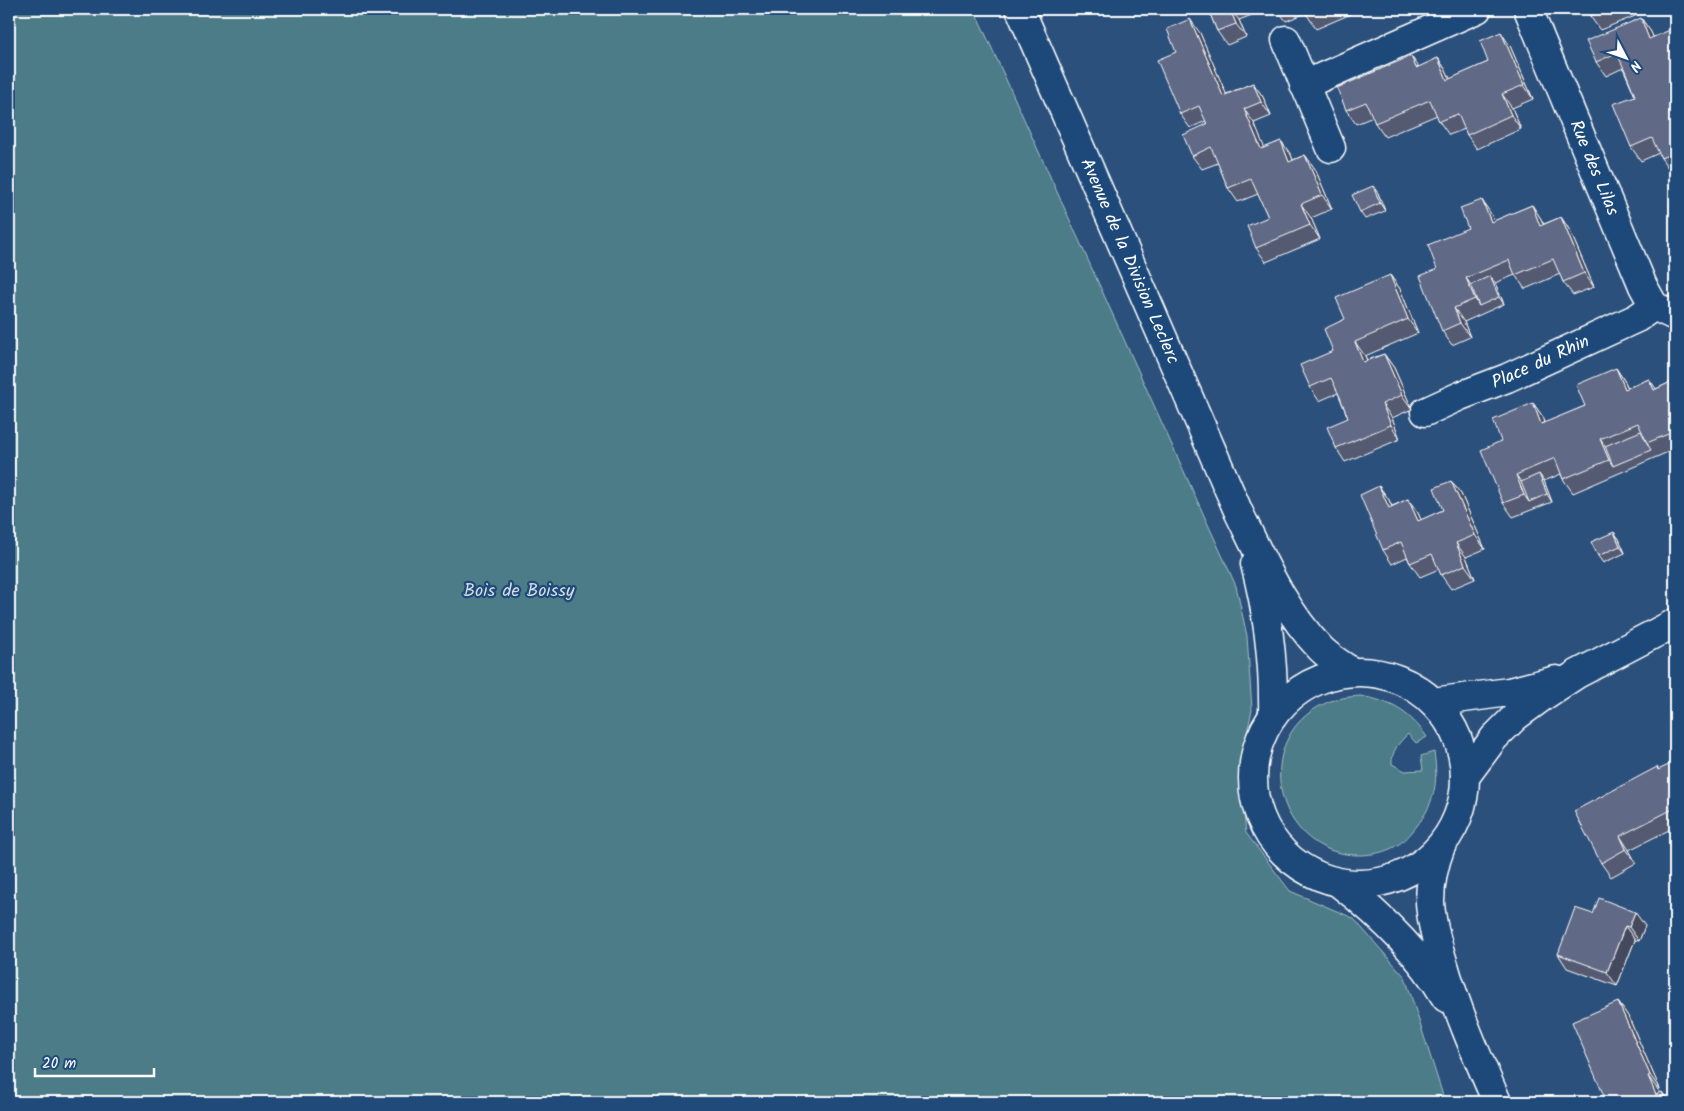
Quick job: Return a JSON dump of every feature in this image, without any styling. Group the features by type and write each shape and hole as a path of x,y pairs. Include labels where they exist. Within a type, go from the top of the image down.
{"main road":[{"name":"Avenue de la Division Leclerc","path":"1020,9 1239,513 1264,564 1292,613 1305,630 1322,650 1352,672"},
{"path":"1304,86 1477,9"},
{"name":"Rue des Lilas","path":"1528,9 1643,286 1665,311"},
{"path":"1286,40 1331,148"},
{"name":"Place du Rhin","path":"1425,412 1506,378 1636,318 1665,311"},
{"name":"Avenue de la Division Leclerc","path":"1239,513 1263,596 1273,679 1273,716"},
{"path":"1465,777 1494,738 1515,717 1577,674 1675,623"},
{"path":"1352,672 1370,672 1387,676 1412,686 1433,702 1444,714 1456,736 1464,760 1465,777 1464,796 1459,814 1452,830 1441,846 1424,862 1398,876 1362,885 1339,883 1315,875 1293,862 1275,844 1262,822 1254,798 1253,769 1259,741 1273,716 1300,690 1316,681 1352,672"},
{"path":"1433,702 1509,692 1577,674"},
{"path":"1441,846 1434,864 1431,885 1430,903 1433,924 1449,983 1497,1102"},
{"path":"1339,883 1365,903 1401,938 1440,987 1468,1033"}],"green space":[{"name":"Bois de Boissy","path":"9,9 974,9 1236,586 1247,636 1252,710 1239,769 1246,833 1290,891 1353,918 1405,977 1445,1102 9,1102"},
{"path":"1360,696 1390,704 1413,720 1427,737 1416,743 1408,734 1396,748 1392,764 1405,771 1423,770 1421,756 1434,752 1436,775 1430,804 1407,838 1390,849 1362,855 1332,851 1308,837 1291,817 1282,793 1280,767 1286,742 1302,719 1330,701"}],"building":[{"path":"1208,9 1230,9 1236,24 1217,31"},
{"path":"1304,9 1322,9 1306,15"},
{"path":"1587,9 1609,9 1590,16"},
{"path":"1641,18 1649,39 1670,30 1675,41 1675,80 1668,83 1675,101 1675,152 1661,158 1652,138 1631,147 1613,104 1635,96 1617,53 1596,62 1586,41"},
{"path":"1190,19 1223,96 1253,83 1261,102 1244,109 1261,149 1281,141 1289,162 1305,155 1322,195 1301,204 1310,225 1256,248 1247,226 1268,217 1251,179 1228,188 1211,147 1192,156 1183,135 1207,124 1199,106 1180,114 1157,60 1176,52 1167,29"},
{"path":"1501,32 1524,85 1502,94 1511,115 1467,135 1458,114 1439,121 1430,100 1375,123 1366,102 1346,110 1337,88 1411,56 1416,68 1438,58 1447,80 1488,62 1480,41"},
{"path":"1373,186 1380,203 1360,212 1352,195"},
{"path":"1482,200 1491,222 1532,205 1540,226 1561,217 1584,273 1563,282 1553,259 1515,275 1509,260 1466,278 1475,299 1454,308 1460,323 1442,331 1420,276 1437,269 1428,245 1468,228 1460,208"},
{"path":"1675,202 1675,219 1670,204"},
{"path":"1390,275 1408,319 1355,342 1363,362 1384,354 1402,395 1382,404 1391,425 1336,448 1327,427 1348,418 1340,397 1331,378 1310,387 1300,365 1333,351 1324,329 1345,319 1336,298"},
{"path":"1490,276 1499,297 1479,306 1471,285"},
{"path":"1616,368 1625,389 1649,379 1654,390 1675,380 1675,431 1647,443 1638,423 1600,439 1609,460 1563,479 1555,458 1516,475 1524,495 1503,503 1481,450 1501,441 1493,420 1533,403 1541,424 1585,406 1576,385"},
{"path":"1641,431 1651,450 1613,466 1605,446"},
{"path":"1539,474 1547,494 1529,502 1521,482"},
{"path":"1451,481 1475,535 1456,543 1465,565 1441,575 1432,554 1410,563 1401,542 1383,550 1360,495 1379,486 1389,508 1408,499 1418,521 1443,510 1434,488"},
{"path":"1614,532 1620,546 1598,556 1591,542"},
{"path":"1675,762 1675,808 1620,836 1626,849 1601,863 1574,811 1657,767 1658,770"},
{"path":"1599,898 1635,912 1629,927 1625,926 1607,972 1558,954 1575,908 1593,914"},
{"path":"1618,1002 1650,1075 1648,1076 1656,1095 1662,1092 1666,1102 1605,1102 1602,1096 1604,1096 1572,1022"}]}
